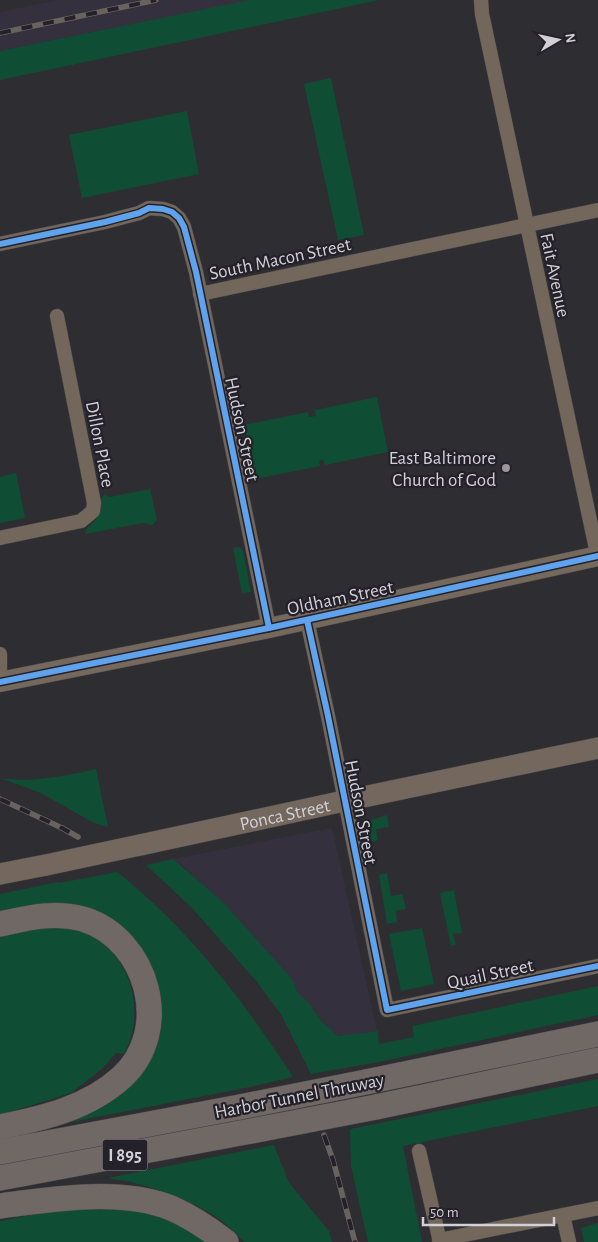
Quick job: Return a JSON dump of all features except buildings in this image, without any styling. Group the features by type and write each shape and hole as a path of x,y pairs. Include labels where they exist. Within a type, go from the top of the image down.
{"highway":[{"path":"0,924 55,914 83,919 106,931 124,947 140,968 148,995 149,1010 148,1024 141,1051 134,1064 111,1086 98,1096 68,1109 35,1120 0,1127"},
{"name":"Harbor Tunnel Thruway","path":"0,1152 240,1107 598,1034"},
{"name":"Harbor Tunnel Thruway","path":"0,1178 251,1131 598,1060"},
{"path":"0,1206 88,1197 144,1201 169,1208 204,1224 226,1242"}],"main road":[{"name":"Ponca Street","path":"0,874 598,748"}],"street":[{"name":"Fait Avenue","path":"481,0 482,14 526,225 598,557"},
{"name":"South Macon Street","path":"0,244 105,222 139,213 149,208 163,209 172,212 179,218 184,227 200,294 598,210"},
{"name":"Hudson Street","path":"200,294 269,628"},
{"name":"Dillon Place","path":"0,538 81,521 93,510 94,503 57,316"},
{"name":"Oldham Street","path":"0,681 269,628 598,557"},
{"name":"Hudson Street","path":"306,620 328,716 387,1010"},
{"path":"0,654 0,681"},
{"name":"Quail Street","path":"387,1010 598,966"},
{"path":"420,1151 439,1241 598,1208"},
{"path":"563,1215 569,1242"}],"shaded area":[{"path":"58,0 250,0 0,51 0,12"},
{"path":"331,828 377,1031 338,1036 321,1021 309,1003 298,993 292,979 182,865 173,859"}],"green space":[{"path":"249,0 379,0 0,80 0,51"},
{"path":"331,78 364,235 338,240 304,84"},
{"path":"187,111 199,174 82,198 69,135"},
{"path":"377,397 388,452 325,465 323,459 319,461 320,466 255,479 250,456 252,452 249,450 244,425 308,412 309,417 316,416 315,410"},
{"path":"16,473 25,518 0,523 0,477"},
{"path":"150,489 157,520 152,525 143,523 85,534 87,528 99,514 100,502 105,494 110,497"},
{"path":"239,547 243,551 251,592 242,593 233,548"},
{"path":"96,769 108,827 94,823 41,793 0,778 36,779"},
{"path":"387,815 389,827 376,829 378,840 372,842 368,821"},
{"path":"173,859 222,901 292,979 298,993 309,1003 321,1021 338,1036 378,1031 379,1044 414,1037 412,1026 598,986 598,1015 379,1062 311,1074 282,1016 257,982 192,908 146,865"},
{"path":"117,872 168,917 191,941 255,1021 293,1077 0,1136 148,1054 127,939 0,914 0,894"},
{"path":"387,873 391,896 402,894 406,909 396,911 397,922 387,924 379,875"},
{"path":"454,890 462,933 453,934 456,945 451,946 440,893"},
{"path":"52,926 86,933 114,955 124,969 134,1003 131,1038 124,1054 116,1053 103,1068 71,1093 0,1115 0,935"},
{"path":"422,928 434,984 401,991 389,934"},
{"path":"598,1079 598,1106 403,1146 422,1242 368,1242 351,1166 350,1129"},
{"path":"274,1145 289,1183 329,1231 332,1242 244,1242 220,1220 192,1203 128,1181 108,1178"},
{"path":"99,1206 162,1214 212,1242 0,1242 0,1221 52,1211"},
{"path":"598,1223 598,1242 584,1242 581,1228"}],"railway":[{"path":"0,33 156,0"},
{"path":"0,799 78,837"},
{"path":"324,1135 333,1160 355,1242"}],"cycle path":[{"path":"0,244 105,222 139,213 149,208 163,209 172,212 179,218 184,227 196,272 269,628"},
{"path":"0,682 269,628 598,556"},
{"path":"307,620 387,1010 598,966"}],"place":[{"name":"East Baltimore Church of God","path":"506,468"}]}
